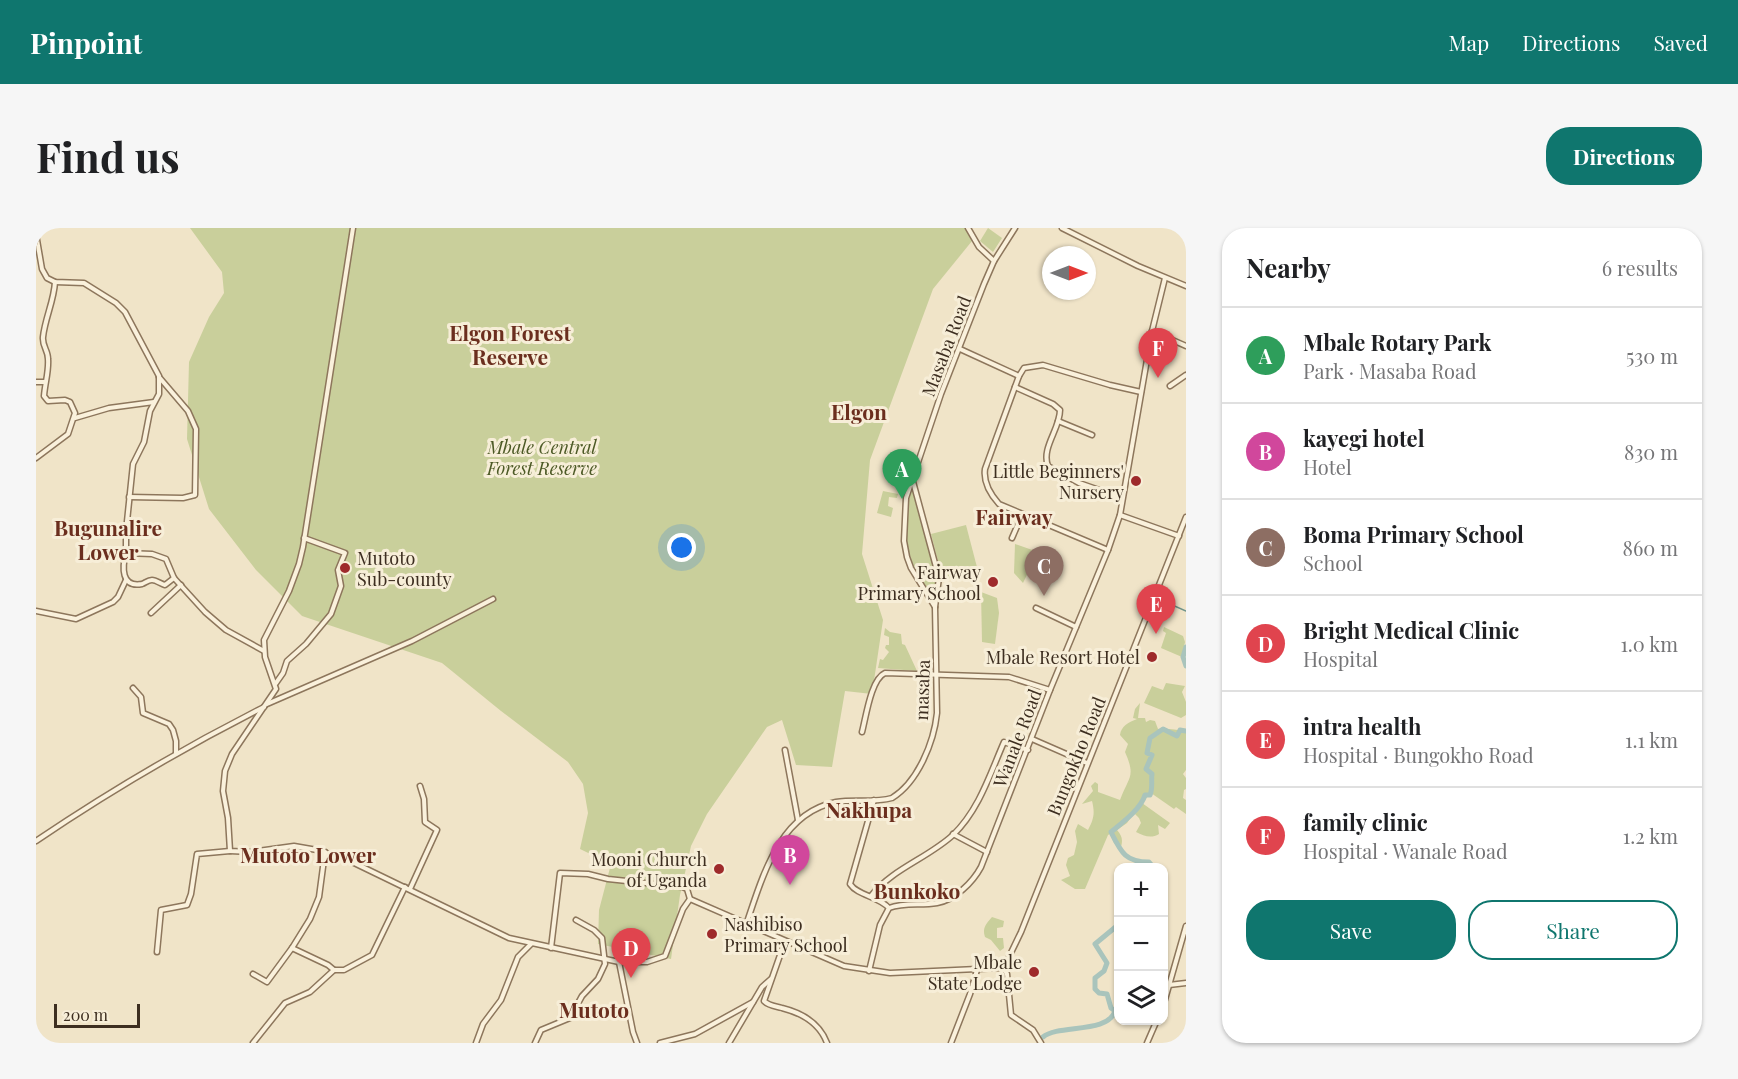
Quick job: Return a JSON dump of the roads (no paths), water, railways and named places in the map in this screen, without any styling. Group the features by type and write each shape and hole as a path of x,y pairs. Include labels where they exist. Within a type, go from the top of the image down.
{"street":[{"path":"230,851 228,812 223,791 225,771 232,754 275,691 275,684 264,651 265,636 294,577 304,538 353,228"},
{"path":"968,228 974,239 994,261"},
{"name":"Masaba Road","path":"935,608 911,568 904,541 906,498 941,394 994,261 1015,228"},
{"path":"1062,228 1186,286"},
{"path":"36,234 44,275 55,282 84,283 116,303 125,312 152,360 159,378 188,411 196,429 195,495 183,498 129,497"},
{"name":"Wanale Road","path":"889,908 899,905 938,903 945,900 972,882 987,852 1120,515 1152,331 1165,278"},
{"path":"36,458 68,434 74,418 74,408 70,402 45,400 48,356 43,344 43,336 55,282"},
{"path":"1152,331 1186,345"},
{"path":"960,349 1019,376"},
{"path":"1108,550 999,504 988,490 984,476 1019,376 1024,368 1043,365 1118,388 1141,392"},
{"path":"1170,386 1186,375"},
{"path":"36,611 76,619 113,602 118,597 126,580 123,569 133,464 144,442 148,417 159,394 159,378"},
{"path":"36,382 45,382"},
{"path":"1015,387 1058,407 1060,414 1046,454 1048,466 1079,483 1122,498"},
{"path":"74,418 97,410 154,402"},
{"path":"1058,421 1092,435"},
{"path":"912,478 937,567 938,593 935,608"},
{"path":"1012,538 1022,515"},
{"path":"1120,515 1179,536"},
{"name":"Bungokho Road","path":"1001,967 1010,956 1021,932 1186,517"},
{"path":"275,684 287,661 327,621 341,586 338,570 345,553 304,538"},
{"path":"126,553 141,553 165,558 174,578 205,612 226,630 264,651"},
{"path":"126,580 134,584 152,580 163,585 174,578"},
{"path":"151,613 181,585"},
{"path":"928,594 938,593"},
{"path":"36,841 101,797 176,753 266,705 412,640 493,599"},
{"name":"masaba","path":"747,922 775,852 798,820 813,810 834,803 887,800 896,796 918,768 935,728 937,674 935,608"},
{"path":"1036,608 1076,627"},
{"path":"862,732 875,682 880,675 885,673 1009,677 1050,690"},
{"path":"133,688 141,698 143,714 165,721 173,729 176,753"},
{"path":"1032,739 1087,763"},
{"path":"871,896 881,884 953,834 987,786 1004,742 1028,750"},
{"path":"785,750 798,820"},
{"path":"292,948 334,970 344,970 372,955 437,830 425,822 424,799 420,786"},
{"path":"869,971 880,925 889,908 882,901 854,889 850,884 874,800"},
{"path":"953,834 987,852"},
{"path":"157,952 161,910 187,905 191,894 197,854 250,852 294,846 325,852 348,860 407,888 504,937 618,962 647,962 664,956 682,909 690,899"},
{"path":"253,974 267,982 306,927 316,904 325,852"},
{"path":"551,948 560,873 588,874 608,879 683,887 687,889 690,899"},
{"path":"690,899 841,965 890,974 1001,967 1007,974 1011,1015 1032,1028 1040,1041"},
{"path":"535,1043 543,1028 570,1018 582,996 600,976 605,959 600,936 576,920"},
{"path":"1186,926 1168,985 1186,983"},
{"path":"785,940 764,997 766,1004 787,1009 814,1023 823,1032 827,1043"},
{"path":"476,1043 481,1026 501,1000 518,957 532,944"},
{"path":"618,962 637,1043"},
{"path":"253,1043 285,1003 310,992 334,970"},
{"path":"951,1043 977,970"},
{"path":"729,1043 762,987 771,979"},
{"path":"660,1043 695,1034 753,1002"},
{"path":"1147,1043 1155,1025"}],"waterway":[{"path":"1161,600 1186,611"},
{"path":"1186,647 1183,657 1186,666"},
{"path":"1150,863 1129,858 1111,832 1126,820 1145,795 1150,795 1152,774 1146,769 1152,755 1147,753 1150,738 1163,729 1177,736 1180,730 1186,731"},
{"path":"1043,1037 1050,1033 1093,1026 1111,1018 1115,1011 1111,1008 1107,994 1099,993 1095,989 1095,978 1104,971 1107,963 1095,944 1114,928"}],"place":[{"name":"family clinic","path":"1158,378"},
{"name":"Little Beginners' Nursery","path":"1136,481"},
{"name":"Mbale Rotary Park","path":"902,499"},
{"name":"Mutoto Sub-county","path":"345,568"},
{"name":"Fairway Primary School","path":"993,582"},
{"name":"Boma Primary School","path":"1044,596"},
{"name":"intra health","path":"1156,634"},
{"name":"Mbale Resort Hotel","path":"1152,657"},
{"name":"Mooni Church of Uganda","path":"719,869"},
{"name":"kayegi hotel","path":"790,885"},
{"name":"Nashibiso Primary School","path":"712,934"},
{"name":"Mbale State Lodge","path":"1034,972"},
{"name":"Bright Medical Clinic","path":"631,978"}],"district":[{"name":"Elgon Forest Reserve","path":"510,344"},
{"name":"Elgon","path":"859,411"},
{"name":"Fairway","path":"1014,516"},
{"name":"Bugunalire Lower","path":"108,539"},
{"name":"Nakhupa","path":"869,809"},
{"name":"Mutoto Lower","path":"308,854"},
{"name":"Bunkoko","path":"917,890"},
{"name":"Mutoto","path":"594,1009"}],"park label":[{"name":"Mbale Central Forest Reserve","path":"542,457"}]}
